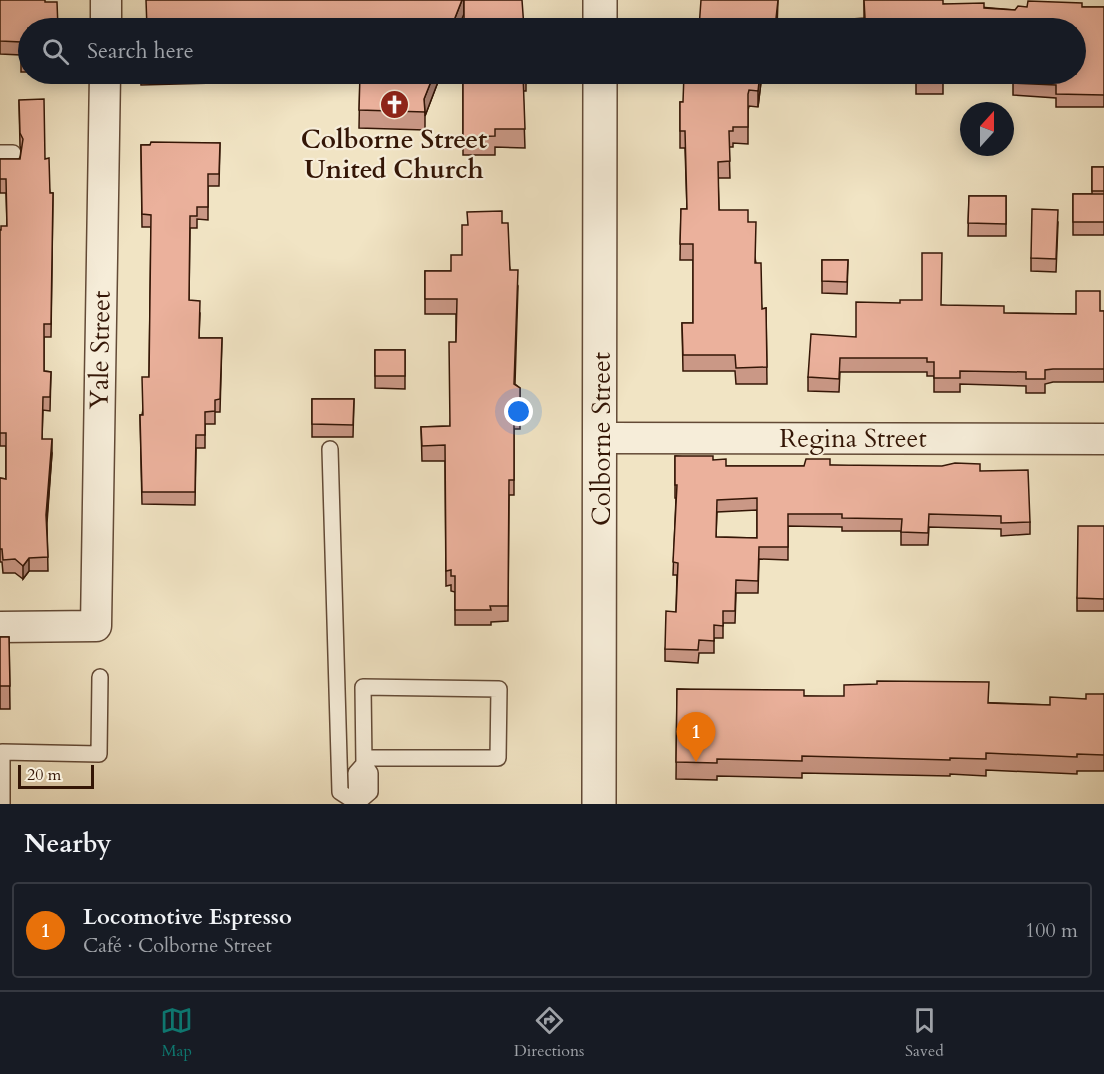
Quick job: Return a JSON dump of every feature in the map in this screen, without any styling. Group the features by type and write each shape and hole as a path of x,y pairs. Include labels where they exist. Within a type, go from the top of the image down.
{"street":[{"path":"106,0 106,18"},
{"path":"600,0 600,18"},
{"name":"Yale Street","path":"0,627 96,626 105,84"},
{"name":"Colborne Street","path":"599,804 600,84"},
{"name":"Regina Street","path":"601,438 1104,438"}],"lane":[{"path":"330,449 340,792 357,804"},
{"path":"2,804 2,752 99,754 100,677"},
{"path":"357,804 356,773 364,761 363,687 499,689 498,758 364,761"}],"building":[{"path":"0,0 57,2 58,18 18,18 18,42 0,41"},
{"path":"146,0 462,0 455,18 147,18"},
{"path":"464,0 522,0 523,18 464,18"},
{"path":"701,0 778,0 776,18 700,18"},
{"path":"864,0 943,0 943,4 984,3 984,8 1015,10 1018,6 1027,7 1028,1 1082,3 1082,7 1104,7 1104,95 1056,94 1056,85 1034,84 1086,84 1086,18 865,18"},
{"path":"360,84 430,84 424,99 425,112 359,110"},
{"path":"463,84 523,84 525,129 495,129 495,136 463,137"},
{"path":"684,84 759,84 758,91 749,90 748,127 733,127 733,131 729,131 730,161 718,162 719,210 748,210 748,222 756,222 755,263 761,263 762,309 766,308 767,367 736,368 735,355 683,355 682,323 693,323 693,244 680,244 681,209 687,209 685,131 680,131 680,102 683,102"},
{"path":"44,99 45,159 49,158 50,193 53,193 51,324 44,324 44,371 51,372 50,397 43,397 42,439 52,439 46,515 48,557 29,558 23,566 15,559 3,560 2,549 0,549 0,478 6,479 6,433 0,433 0,230 1,226 7,226 6,179 0,179 0,159 20,159 23,139 20,133 19,100"},
{"path":"151,142 220,143 219,174 208,174 208,207 197,207 197,216 190,216 189,300 200,301 199,338 222,338 220,399 215,400 215,411 205,412 205,435 196,435 195,492 142,492 140,415 143,415 142,377 149,377 151,215 142,214 141,145 150,145"},
{"path":"1092,167 1104,167 1104,191 1092,191"},
{"path":"1073,194 1104,194 1104,222 1073,222"},
{"path":"969,196 1006,196 1006,224 968,223"},
{"path":"1032,209 1058,210 1056,259 1031,258"},
{"path":"502,211 502,223 508,223 510,270 518,270 514,384 520,388 520,414 514,414 514,480 509,480 508,606 490,606 491,610 455,610 455,576 451,576 451,570 446,571 445,445 422,446 421,427 450,426 449,342 456,342 457,299 425,299 425,271 451,271 451,255 462,255 462,225 468,225 467,212"},
{"path":"922,253 942,253 941,305 1004,306 1004,313 1076,314 1076,291 1100,291 1100,311 1104,311 1104,369 1045,370 1045,379 1026,379 1026,372 960,371 960,378 934,378 934,362 927,362 927,358 840,358 839,379 808,377 811,334 856,337 856,302 900,303 900,300 922,300"},
{"path":"822,260 848,260 847,282 822,281"},
{"path":"375,350 405,350 405,376 375,376"},
{"path":"312,399 354,399 353,425 312,424"},
{"path":"675,456 713,456 713,460 726,459 726,466 804,466 806,459 830,459 830,465 980,464 980,471 1028,470 1030,522 1001,523 1001,516 929,514 928,533 901,532 902,519 842,518 842,514 788,514 788,547 759,547 758,581 736,580 735,611 723,611 723,626 714,625 714,641 699,640 698,650 665,649 666,611 676,612 678,563 673,562 677,485 675,485","holes":["757,498 757,538 716,537 717,500"]},
{"path":"1078,526 1104,526 1104,599 1077,598"},
{"path":"0,637 9,637 10,686 0,686"},
{"path":"877,681 989,682 988,703 1050,705 1050,697 1086,699 1086,694 1104,694 1104,755 1077,754 1077,757 986,753 986,759 950,758 950,760 802,756 802,761 717,759 717,763 676,762 677,689 804,690 804,696 844,696 844,685 877,684"}],"place":[{"name":"Colborne Street United Church","path":"394,105"},
{"name":"Locomotive Espresso","path":"696,762"}]}
